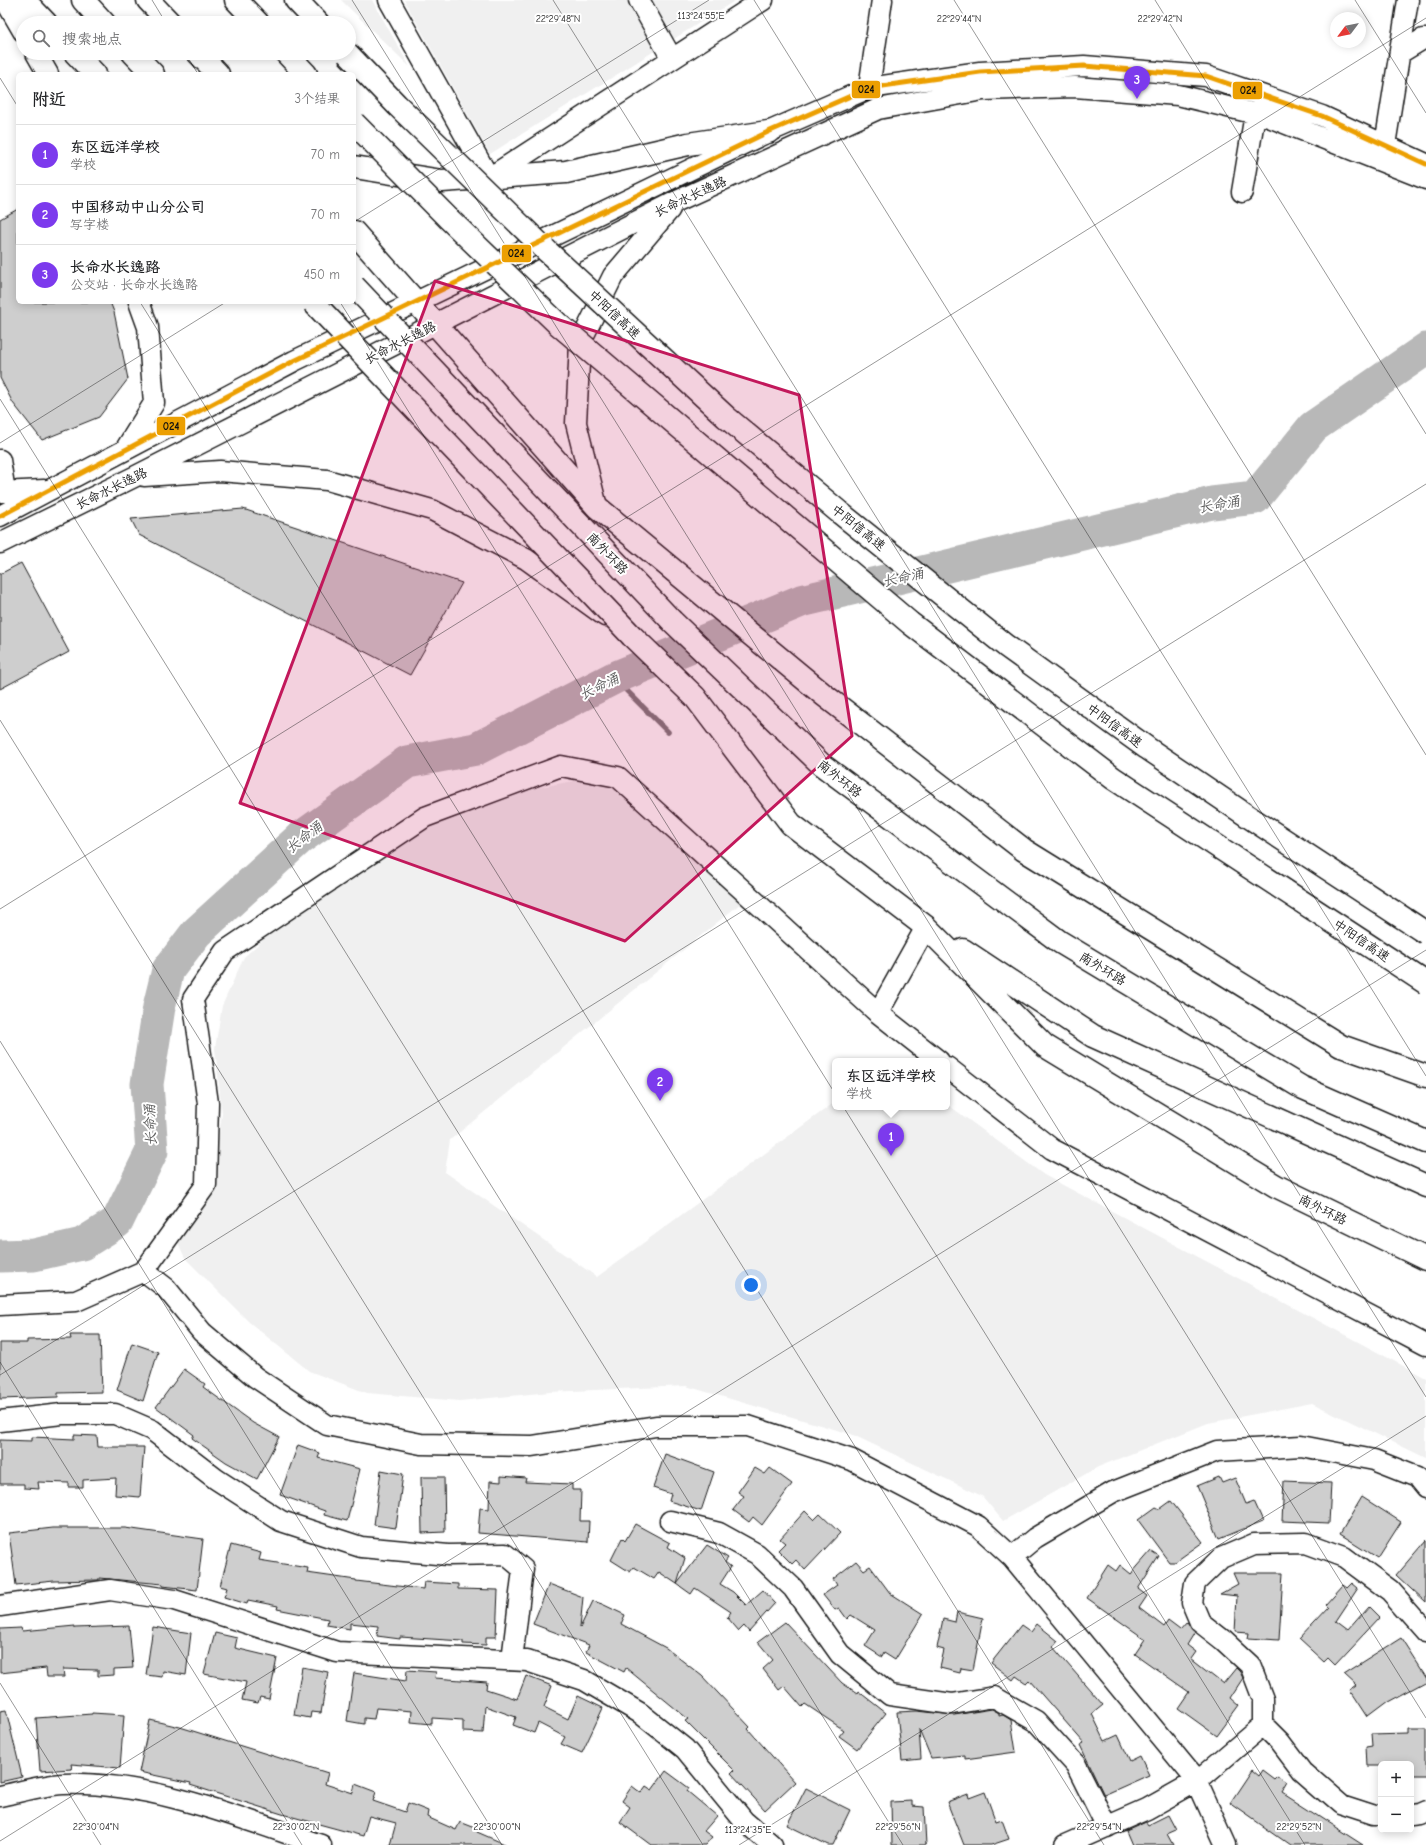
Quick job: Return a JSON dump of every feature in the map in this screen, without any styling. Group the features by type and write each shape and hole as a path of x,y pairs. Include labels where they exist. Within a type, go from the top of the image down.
{"highway":[{"path":"24,0 39,16"},
{"path":"148,0 163,16"},
{"path":"236,0 251,16"},
{"path":"296,0 311,16"},
{"path":"84,1 98,16"},
{"path":"82,60 93,72"},
{"path":"140,60 151,72"},
{"path":"205,60 216,72"},
{"path":"293,60 304,72"},
{"name":"中阳信高速","path":"354,60 397,105 548,252 726,417 839,512 1006,646 1141,743 1249,817 1426,933"},
{"name":"中阳信高速","path":"356,125 448,218 558,324 910,623 1113,778 1426,983"},
{"path":"356,167 442,181 566,172 688,144 768,132"},
{"name":"南外环路","path":"356,234 597,507 793,670 1024,850 1341,1046 1426,1076"},
{"name":"南外环路","path":"356,288 672,621 822,765 1060,942 1301,1087 1426,1142"},
{"name":"南外环路","path":"315,304 632,636 695,697 791,824 926,927 1045,1046 1276,1186 1426,1260"},
{"path":"926,927 1093,1036 1426,1186"}],"street":[{"path":"5,0 16,19"},
{"path":"389,0 489,178 763,0"},
{"path":"639,0 672,59"},
{"path":"869,88 882,0"},
{"path":"1385,145 1408,0"},
{"path":"1400,53 1423,39 1426,39"},
{"path":"40,60 47,72"},
{"name":"长命水长逸路","path":"0,516 294,361 415,301 768,132 869,88 980,72 1084,66 1206,76 1322,116 1426,164"},
{"name":"长命水长逸路","path":"0,543 136,476 676,201 878,109 983,90 1075,87 1178,95 1269,116 1426,179"},
{"path":"1242,192 1255,114"},
{"path":"597,507 576,423 580,343 613,276 676,201"},
{"path":"125,450 154,403 148,327 140,304"},
{"path":"0,460 2,492 51,490"},
{"path":"136,476 220,471 327,480 432,510 526,559 632,636"},
{"path":"0,1305 76,1301 144,1271 206,1185 208,1103 193,999 225,951 424,817 561,766 618,778 878,1013 935,1058"},
{"path":"878,1013 926,927"},
{"path":"950,1069 1052,1148 1426,1346"},
{"path":"144,1271 166,1288 202,1332 255,1377 327,1425 422,1444 532,1446 656,1426 748,1426 852,1460 978,1526 1012,1557 1197,1781 1226,1845"},
{"path":"0,1421 62,1414 115,1414 152,1430 216,1479 281,1521 361,1547 448,1555 506,1554 523,1569 512,1660"},
{"path":"1012,1557 1035,1538 1113,1492 1217,1451 1301,1446 1374,1460 1417,1477 1426,1488"},
{"path":"670,1521 719,1533 757,1554 793,1588 840,1654 890,1695 952,1704 994,1697 1036,1721 1076,1764 1107,1827"},
{"path":"1378,1816 1341,1804 1302,1770 1280,1742 1263,1725 1263,1699 1250,1665 1223,1640 1200,1622 1192,1603 1195,1583 1220,1558 1254,1544 1306,1543 1344,1557 1390,1591 1426,1632"},
{"path":"0,1606 110,1590 174,1600 337,1652 527,1661 584,1680 640,1714 685,1749 744,1822 772,1845"},
{"path":"1065,1845 1147,1809 1197,1781 1263,1725"},
{"path":"0,1796 62,1784 115,1787 180,1799 321,1845"},
{"path":"1414,1815 1426,1811"}],"highlighted area":[{"path":"435,281 799,395 852,736 625,941 240,803"}],"shaded area":[{"path":"341,0 372,0 410,67"},
{"path":"404,0 736,0 490,154"},
{"path":"614,774 746,899 450,1140 445,1172 597,1277 832,1104 832,1110 950,1110 950,1106 1044,1175 1426,1378 1426,1458 1312,1403 1208,1423 1098,1467 1003,1521 982,1496 851,1434 686,1386 550,1392 460,1401 367,1393 309,1371 249,1322 185,1258 174,1234 213,1171 222,1114 215,1048 222,1006 244,957 336,875 425,824 524,790"}],"building":[{"path":"16,210 16,304 111,304 114,312 128,379 99,417 42,440 13,403 0,378 0,219"},
{"path":"243,509 462,583 410,675 139,535 131,519"},
{"path":"21,563 69,652 0,689 0,574"},
{"path":"70,1335 100,1335 102,1392 58,1393 58,1397 0,1399 0,1343 27,1343 27,1340 71,1339"},
{"path":"132,1343 158,1352 143,1401 117,1390"},
{"path":"184,1369 205,1384 203,1387 253,1423 279,1437 257,1479 226,1462 192,1438 194,1435 156,1407"},
{"path":"74,1435 97,1436 98,1447 144,1447 140,1497 115,1495 116,1478 83,1480 83,1487 69,1487 69,1483 38,1482 39,1489 24,1488 24,1484 0,1484 0,1440 32,1441 32,1437 74,1439"},
{"path":"298,1445 320,1453 318,1458 360,1469 347,1521 324,1515 325,1511 280,1495"},
{"path":"665,1454 714,1472 701,1511 669,1501 671,1494 653,1488"},
{"path":"755,1468 765,1474 770,1468 792,1484 762,1525 753,1517 749,1522 733,1510 744,1496 738,1492"},
{"path":"381,1470 403,1474 396,1528 374,1525"},
{"path":"501,1476 526,1478 525,1482 572,1484 572,1490 581,1490 580,1521 589,1521 588,1542 478,1533 480,1508 489,1509 490,1481 501,1482"},
{"path":"421,1477 444,1477 445,1532 422,1533"},
{"path":"1219,1477 1222,1483 1235,1478 1246,1504 1254,1501 1263,1521 1219,1539 1197,1486"},
{"path":"1284,1481 1331,1483 1329,1523 1282,1521"},
{"path":"1362,1497 1401,1522 1378,1558 1340,1534"},
{"path":"1171,1501 1203,1542 1175,1562 1169,1562 1138,1520 1156,1507 1160,1509"},
{"path":"805,1511 814,1520 820,1514 840,1533 805,1570 796,1560 792,1564 778,1550 785,1543 780,1539"},
{"path":"635,1524 670,1543 668,1547 685,1558 677,1584 659,1572 654,1579 634,1567 630,1572 611,1560 622,1538 625,1541"},
{"path":"53,1528 125,1528 203,1539 197,1590 163,1586 163,1584 99,1578 99,1580 54,1581 16,1585 9,1533"},
{"path":"1426,1540 1426,1603 1396,1575"},
{"path":"231,1545 261,1553 259,1560 308,1568 307,1573 356,1581 423,1589 424,1582 458,1584 458,1589 498,1590 496,1637 486,1637 486,1645 463,1644 463,1641 400,1637 400,1639 377,1636 378,1626 350,1623 350,1629 327,1625 328,1619 277,1609 278,1606 248,1600 247,1604 224,1597 227,1588 220,1586"},
{"path":"707,1545 728,1558 725,1562 731,1567 720,1584 733,1592 746,1605 763,1590 775,1603 749,1632 744,1626 739,1631 727,1617 731,1612 695,1588 691,1594 677,1584"},
{"path":"1151,1551 1159,1556 1138,1589 1147,1596 1139,1608 1164,1627 1168,1621 1180,1630 1187,1622 1195,1632 1187,1645 1196,1652 1191,1659 1223,1684 1236,1668 1243,1678 1230,1698 1239,1706 1217,1736 1178,1708 1189,1692 1135,1654 1145,1639 1087,1598 1108,1565 1116,1571 1120,1565 1131,1574"},
{"path":"856,1561 864,1570 870,1566 890,1593 923,1614 895,1660 884,1653 882,1657 865,1646 875,1630 851,1615 847,1619 839,1608 835,1610 823,1595 837,1585 833,1579"},
{"path":"1233,1573 1283,1573 1279,1640 1248,1638 1249,1633 1235,1632 1237,1596 1220,1594 1238,1584"},
{"path":"1352,1583 1358,1588 1336,1621 1348,1630 1368,1607 1379,1618 1335,1665 1328,1658 1324,1662 1299,1639 1328,1608 1325,1605 1343,1585 1347,1588"},
{"path":"549,1584 583,1597 580,1628 593,1601 602,1604 625,1615 621,1624 666,1648 702,1676 750,1727 748,1729 795,1782 765,1810 731,1773 734,1770 685,1721 688,1719 626,1668 624,1672 586,1652 589,1645 533,1624"},
{"path":"957,1612 983,1618 973,1670 961,1668 960,1673 940,1668 944,1650 937,1648 943,1619 955,1622"},
{"path":"785,1622 842,1683 857,1693 858,1691 886,1713 857,1749 839,1736 844,1730 805,1704 802,1707 784,1686 779,1690 763,1669 773,1660 758,1642"},
{"path":"1037,1624 1058,1641 1053,1647 1103,1705 1092,1714 1105,1741 1118,1735 1130,1761 1140,1756 1149,1775 1104,1795 1080,1745 1084,1743 1029,1680 1026,1683 1016,1676 1013,1680 991,1663 1021,1625 1031,1632"},
{"path":"75,1626 75,1628 129,1626 133,1668 114,1669 114,1675 98,1676 98,1670 63,1669 64,1677 47,1677 46,1668 0,1673 0,1629 21,1628 22,1631"},
{"path":"153,1627 191,1633 186,1675 163,1671 162,1677 146,1675"},
{"path":"215,1633 237,1638 235,1648 277,1658 269,1699 260,1697 258,1703 242,1700 246,1682 204,1674"},
{"path":"1401,1638 1426,1677 1426,1681 1387,1702 1367,1717 1350,1691 1357,1686 1344,1674"},
{"path":"302,1667 328,1672 321,1713 311,1712 310,1718 294,1715"},
{"path":"407,1670 436,1672 435,1678 487,1682 486,1689 517,1699 526,1676 552,1686 544,1707 568,1719 578,1696 603,1708 582,1753 561,1744 565,1737 538,1723 534,1733 513,1725 516,1717 485,1706 483,1733 463,1732 463,1720 432,1718 432,1724 411,1722 412,1711 376,1708 374,1719 364,1718 364,1724 347,1721 354,1673 406,1681"},
{"path":"992,1709 999,1713 999,1716 1003,1715 1011,1720 1016,1752 965,1759 965,1755 931,1758 919,1729 921,1759 902,1761 897,1712 917,1711 954,1715"},
{"path":"6,1710 22,1777 0,1782 0,1711"},
{"path":"92,1713 124,1715 120,1768 71,1764 72,1769 40,1771 36,1718"},
{"path":"150,1720 180,1727 328,1773 325,1784 353,1793 355,1784 376,1792 373,1801 405,1812 408,1803 428,1811 427,1817 456,1830 460,1822 478,1829 477,1832 507,1845 390,1845 396,1823 369,1816 363,1836 282,1814 190,1785 191,1783 139,1772"},
{"path":"1408,1729 1426,1729 1426,1777 1414,1777 1414,1761 1378,1761 1378,1764 1368,1764 1367,1749 1373,1748 1372,1735 1408,1734"},
{"path":"1252,1770 1259,1776 1263,1770 1275,1779 1278,1776 1288,1783 1282,1793 1363,1845 1290,1845 1230,1803"},
{"path":"666,1771 689,1788 687,1791 717,1816 704,1831 712,1837 705,1845 651,1845 620,1822 630,1807 622,1801 632,1786 641,1793 646,1786 652,1790"},
{"path":"806,1788 850,1810 833,1845 828,1845 787,1825"},
{"path":"985,1792 996,1822 1002,1820 1009,1839 991,1845 964,1845 947,1802 968,1794 969,1798"},
{"path":"912,1801 912,1806 924,1807 926,1845 892,1845 891,1802"},
{"path":"1168,1815 1176,1830 1167,1834 1173,1845 1132,1845 1126,1831 1146,1822 1148,1825"}],"waterway":[{"name":"长命涌","path":"0,1256 34,1255 82,1244 117,1222 152,1151 147,1084 159,1007 168,970 196,933 299,839 407,762 476,749 614,678 801,601 1212,503 1255,498 1313,427 1426,349"},
{"path":"614,678 668,732"}],"transit line":[{"name":"024","path":"0,516 294,361 768,132 869,88 980,72 1084,66 1206,76 1322,116 1426,164"}],"place":[{"name":"长命水长逸路","path":"1137,99"},
{"name":"中国移动中山分公司","path":"660,1101"},
{"name":"东区远洋学校","path":"891,1156"}]}
